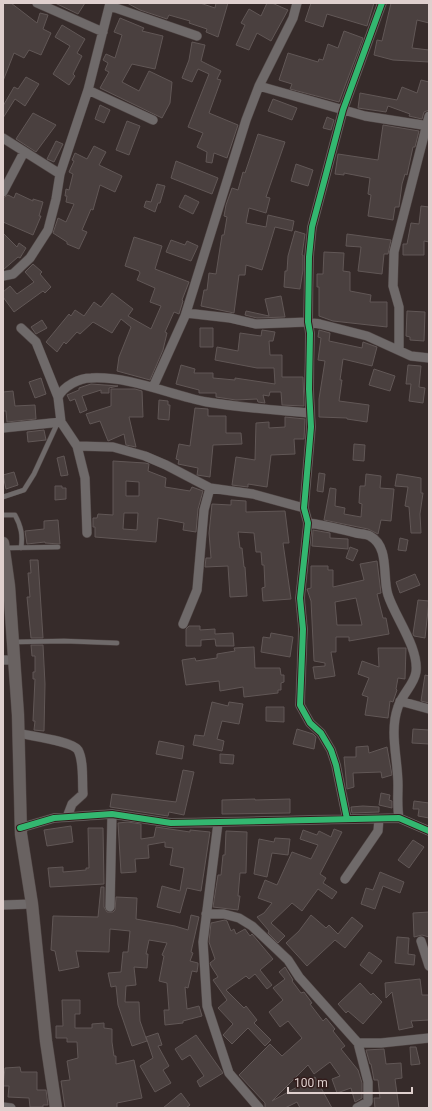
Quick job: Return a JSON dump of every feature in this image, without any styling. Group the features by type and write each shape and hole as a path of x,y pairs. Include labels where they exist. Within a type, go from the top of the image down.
{"main road":[{"path":"4,546 12,642 8,660 18,733 20,828 32,904 46,1041 56,1108"}],"street":[{"path":"37,3 103,32"},
{"path":"153,388 186,313 246,120 259,86 293,18 297,3"},
{"path":"347,819 336,765 331,750 321,733 310,723 300,705 303,629 300,598 308,523 304,508 310,443 310,334 308,322 309,258 312,227 343,110 382,3"},
{"path":"3,276 13,274 30,258 48,230 56,199 60,174 88,90 110,5 198,36"},
{"path":"259,86 365,116 428,122 394,252 393,286 399,307 398,349"},
{"path":"88,90 153,120"},
{"path":"3,138 60,174"},
{"path":"3,192 24,152"},
{"path":"186,313 208,314 256,324 291,324 308,322 342,328 368,336 411,356 429,358"},
{"path":"22,328 36,342 58,397 59,422 77,446 85,478 87,533"},
{"path":"58,397 69,386 90,378 113,380 153,388 206,402 256,410 310,413"},
{"path":"3,428 59,422"},
{"path":"77,446 114,448 145,456 166,464 210,488 253,494 304,508"},
{"path":"183,624 197,590 204,510 210,488"},
{"path":"308,523 330,525 370,536 378,543 382,551 388,594 406,635 415,665 414,679 400,701 394,726 395,763 398,785 397,804 399,818"},
{"path":"400,701 429,709"},
{"path":"18,733 54,740 75,747 77,750 81,762 83,794 72,804 66,817"},
{"path":"20,828 66,817 112,814 171,823 399,818 429,831"},
{"path":"110,907 112,814"},
{"path":"345,879 378,831 379,819"},
{"path":"218,823 203,942 207,1006 229,1073 256,1105 246,1108"},
{"path":"3,905 32,904"},
{"path":"206,914 224,914 239,918 252,926 288,960 299,977 358,1043 362,1054 369,1094 368,1102 357,1108"},
{"path":"421,941 429,966"},
{"path":"358,1043 381,1043 429,1039"},
{"path":"3,1108 11,1108"}],"lane":[{"path":"3,497 24,490 59,422"},
{"path":"3,515 15,515 20,524 22,538 21,548"},
{"path":"4,546 21,548 58,547"},
{"path":"12,642 64,640 118,643"}],"building":[{"path":"3,3 11,3 37,23 40,13 48,15 43,29 51,33 41,55 29,50 24,58 14,53 3,81"},
{"path":"55,3 85,3 78,14"},
{"path":"127,3 200,3 215,8 216,3 228,3 218,37 206,32 207,29 189,23 190,21 169,15 167,19 140,10"},
{"path":"267,3 272,3 288,10 271,41 257,33 249,50 236,45 245,25 241,23 249,9 261,16"},
{"path":"311,3 374,3 367,26 327,14 323,27 305,21"},
{"path":"391,3 429,3 429,23 417,20 412,48 429,50 429,62 393,60 374,55 377,40 382,41"},
{"path":"120,18 144,28 142,31 163,36 155,69 132,64 122,82 139,91 149,71 172,82 170,103 162,118 100,88 109,72 105,70 108,63 103,60 106,54 115,58 122,35 114,32"},
{"path":"62,25 85,39 77,53 82,56 73,74 75,76 69,85 53,74 70,46 55,37"},
{"path":"344,31 363,38 339,102 290,89 292,84 279,80 288,53 318,62 319,59 323,60 328,44 338,48"},
{"path":"192,42 205,45 201,61 221,71 217,79 221,80 209,113 238,125 227,158 214,153 212,163 206,162 207,152 197,147 203,133 188,127 209,74 198,69 192,82 182,78 189,60"},
{"path":"26,77 39,84 25,106 15,99 3,118 3,106 14,87 18,89"},
{"path":"421,80 429,82 429,110 424,112 422,119 409,116 410,114 388,106 386,112 358,108 360,93 397,100 402,87 417,93"},
{"path":"273,99 297,108 292,120 268,111"},
{"path":"100,105 110,110 104,123 95,119"},
{"path":"33,113 56,125 36,152 16,139"},
{"path":"327,117 334,120 331,130 323,128"},
{"path":"127,121 140,126 129,155 116,150"},
{"path":"383,125 419,131 415,147 413,147 407,175 405,174 402,184 399,207 395,207 393,220 368,216 371,195 368,194 370,178 344,173 344,175 335,174 338,154 378,160"},
{"path":"258,134 285,142 266,197 270,198 266,213 249,208 246,223 266,227 268,215 294,221 292,231 275,227 262,270 246,265 245,275 239,275 234,313 201,306 204,290 207,290 209,273 216,274 222,235 224,235 227,217 224,216 226,205 232,188 238,190 243,172 245,173"},
{"path":"56,141 63,144 54,162 47,159"},
{"path":"94,146 106,152 99,165 122,176 115,192 100,185 93,210 91,209 82,230 87,232 79,249 67,244 67,242 53,233 58,218 66,222 74,204 66,202 67,196 65,196 66,189 69,190 73,174 69,172 74,161 72,160 75,153 87,159"},
{"path":"176,161 218,178 212,194 171,178"},
{"path":"296,164 313,170 308,186 291,181"},
{"path":"157,184 165,186 160,203 158,203 155,212 144,207 146,201 151,202"},
{"path":"16,193 33,201 33,199 43,202 39,216 41,216 33,235 3,222 3,198 8,195 14,198"},
{"path":"185,195 199,202 193,214 179,207"},
{"path":"421,206 429,207 429,242 424,241 424,255 403,255 403,244 407,244 411,223 419,224"},
{"path":"295,231 305,234 302,255 303,270 300,289 284,287 285,271 287,271 288,256"},
{"path":"3,233 17,247 19,243 26,248 20,258 18,257 3,270"},
{"path":"347,234 391,240 388,254 384,254 382,274 358,271 361,247 346,246"},
{"path":"134,237 162,246 155,269 189,282 182,300 179,314 174,312 165,332 167,333 163,350 150,380 117,371 119,357 131,327 121,319 112,333 93,322 80,334 77,332 66,344 64,342 57,352 46,342 69,314 71,316 75,310 84,316 94,302 101,307 112,293 133,309 128,316 151,329 161,306 150,302 155,288 137,280 140,273 139,271 125,266"},
{"path":"171,240 185,245 187,241 198,246 191,261 166,252"},
{"path":"324,252 344,253 343,271 350,272 350,291 371,295 370,302 387,302 387,327 333,321 319,316 319,287 317,287 317,274 323,274"},
{"path":"33,264 42,272 40,274 51,287 45,293 43,291 14,312 3,297 3,292 10,286 17,294 34,282 25,272"},
{"path":"281,296 285,317 257,318 245,315 246,311 269,316 265,299"},
{"path":"407,311 425,312 424,341 410,340 410,337 406,336"},
{"path":"42,320 47,328 36,334 31,327"},
{"path":"200,328 213,328 213,347 200,347"},
{"path":"262,330 275,332 273,341 269,341 270,355 282,355 282,377 303,377 304,406 282,405 281,392 270,392 269,396 263,395 265,403 258,402 257,399 236,400 216,397 216,393 199,393 199,390 176,384 181,365 195,369 194,373 213,373 213,378 235,380 235,378 275,384 274,368 257,368 215,360 217,347 238,351 240,333 261,336"},
{"path":"319,330 330,333 329,341 362,348 363,342 377,347 372,366 343,359 340,380 342,380 339,401 369,405 367,422 347,418 319,417 319,399 325,361 318,360 321,338 318,337"},
{"path":"408,365 421,366 419,387 425,388 423,403 409,401 411,384 406,384"},
{"path":"374,369 395,376 390,391 369,385"},
{"path":"41,378 46,394 35,398 29,382"},
{"path":"91,384 118,386 109,388 109,393 101,393 101,390 82,396 87,410 80,413 75,399 70,401 67,395 79,390 79,388"},
{"path":"111,389 135,389 142,391 143,417 129,417 136,447 126,445 124,434 108,441 100,421 90,424 86,414 111,406"},
{"path":"13,391 15,406 35,405 36,419 7,422 6,411 3,411 3,392"},
{"path":"159,400 168,401 168,405 170,405 169,420 158,419"},
{"path":"195,408 208,409 208,416 226,416 226,433 241,433 242,444 213,445 210,477 197,475 198,468 178,464 179,460 176,459 179,444 190,446"},
{"path":"285,417 305,419 304,439 294,439 295,454 271,455 267,487 248,484 248,487 232,485 236,457 255,460 256,423 269,422 269,428 285,427"},
{"path":"44,430 46,440 28,442 27,432"},
{"path":"354,444 365,445 364,461 353,460"},
{"path":"64,456 68,475 61,476 57,458"},
{"path":"113,461 149,464 148,471 166,478 165,487 190,491 192,487 203,491 198,509 196,532 183,530 184,523 158,518 156,542 95,537 93,518 97,518 98,514 113,515","holes":["126,481 139,482 139,496 126,496","124,513 138,513 137,530 123,529"]},
{"path":"14,472 18,485 6,489 3,475"},
{"path":"319,473 325,474 323,492 317,491"},
{"path":"366,474 381,476 380,488 394,489 391,521 381,520 378,534 368,529 324,520 330,488 336,489 335,506 345,508 344,514 361,517 362,504 359,503 360,486 365,486"},
{"path":"397,474 421,478 421,493 423,493 420,514 421,533 411,533 409,507 405,506 408,487 395,486"},
{"path":"55,486 62,486 62,488 66,488 66,499 55,500"},
{"path":"231,500 246,501 246,512 285,511 289,543 283,543 291,599 263,601 262,588 265,587 264,565 262,565 261,552 256,552 254,533 238,532 245,567 247,596 230,597 228,566 205,567 206,558 211,558 209,533 212,504 231,505"},
{"path":"58,520 60,544 45,542 27,544 25,531 44,529 44,521"},
{"path":"313,530 330,533 330,538 348,539 348,549 312,546"},
{"path":"400,538 408,540 406,551 398,550"},
{"path":"350,547 358,550 353,561 346,558"},
{"path":"30,560 38,560 43,638 31,638 27,597 30,597 28,573 31,573"},
{"path":"377,561 381,593 377,594 383,618 386,618 389,634 349,641 349,637 336,637 336,652 331,652 335,676 315,679 313,667 325,666 325,663 314,661 311,601 307,589 311,588 311,566 328,566 328,570 333,570 333,587 364,580 360,564","holes":["356,598 362,625 337,625 335,602"]},
{"path":"415,574 420,585 400,593 396,582"},
{"path":"418,600 429,601 425,638 414,636 413,634"},
{"path":"189,626 200,626 200,630 215,629 215,634 233,633 234,646 216,646 215,639 201,640 201,646 186,646 186,629"},
{"path":"271,633 293,637 290,657 261,652 263,637 270,638"},
{"path":"31,645 43,645 45,684 44,731 34,730 35,679 33,679 33,672 35,672 35,656 32,656"},
{"path":"254,647 255,668 280,668 281,675 284,675 284,682 281,683 281,690 278,690 278,693 244,697 243,687 220,691 219,681 186,685 182,660 195,658 196,661 217,658 217,654 235,651 234,648"},
{"path":"378,648 406,648 405,679 398,678 397,690 393,702 390,701 388,718 365,715 368,697 362,695 369,678 358,674 362,661 379,667"},
{"path":"425,675 429,676 429,703 421,701"},
{"path":"212,702 228,706 229,702 243,704 239,724 222,721 217,739 224,741 222,751 193,745 195,735 204,736"},
{"path":"266,707 284,707 284,722 266,721"},
{"path":"297,729 313,734 316,737 314,749 293,744"},
{"path":"413,729 429,730 429,744 412,743"},
{"path":"159,741 184,746 182,759 156,754"},
{"path":"368,746 369,753 387,747 392,775 382,778 381,772 353,773 354,787 347,789 344,757 356,757 356,747"},
{"path":"220,754 234,755 233,764 220,763"},
{"path":"183,770 194,772 184,815 169,812 168,816 110,807 112,794 176,802"},
{"path":"381,793 390,795 389,800 392,801 392,808 379,805"},
{"path":"290,799 290,813 222,814 222,800"},
{"path":"414,801 429,803 429,818 418,816 419,809 413,809"},
{"path":"351,807 379,807 379,812 352,813"},
{"path":"128,822 141,824 141,839 154,837 156,827 190,832 190,830 210,832 201,891 187,888 180,913 157,907 162,886 180,891 184,868 170,865 173,848 165,847 165,842 148,845 149,858 135,859 136,872 121,873 118,823"},
{"path":"71,826 73,842 47,846 44,830"},
{"path":"88,828 103,828 104,884 50,887 48,868 63,867 63,872 86,870 86,868 89,868"},
{"path":"334,829 342,832 320,874 326,878 323,883 337,892 332,899 318,889 302,911 292,903 271,923 285,936 278,943 268,933 269,931 257,917 264,913 272,903 258,898 265,880 277,885 292,852 311,859 318,845 300,839 303,830 317,835 319,831 331,837"},
{"path":"226,831 247,832 246,873 240,873 238,896 240,896 238,910 213,907 218,875 221,875 223,855 225,855"},
{"path":"275,838 290,839 288,855 272,853 267,877 254,874 259,839 274,842"},
{"path":"413,840 424,847 409,868 398,860"},
{"path":"380,872 404,882 400,893 383,886 375,909 361,904 366,888 373,890"},
{"path":"101,887 104,887 104,907 107,912 113,912 115,910 116,897 137,898 136,919 175,926 188,930 191,915 199,917 191,952 193,953 190,961 198,963 197,972 192,971 188,988 185,987 187,1009 199,1006 202,1016 183,1021 183,1023 165,1025 164,1010 169,1010 167,983 159,981 164,956 162,955 167,943 149,940 146,954 148,954 147,968 134,967 136,985 126,986 125,1002 139,1002 140,1021 147,1041 132,1046 118,1005 116,986 111,987 108,973 121,972 123,952 128,952 130,931 110,929 109,952 76,951 79,967 59,971 55,951 51,950 53,916 98,917"},
{"path":"429,912 429,937 422,935 414,937 413,913"},
{"path":"311,915 326,928 329,925 338,934 352,917 363,926 345,948 335,940 307,966 286,943 299,931"},
{"path":"225,920 227,921 231,931 234,929 236,934 245,929 250,936 252,934 273,959 260,970 272,985 267,989 255,974 249,979 246,976 226,990 244,1008 246,1006 257,1020 254,1023 271,1040 265,1046 248,1028 232,1044 223,1035 233,1024 218,1008 227,1000 213,980 218,977 210,963 215,959 209,942 211,923"},
{"path":"397,937 409,938 408,954 415,955 414,965 395,963"},
{"path":"369,952 382,961 372,974 360,965"},
{"path":"285,967 293,980 292,981 301,993 304,992 312,1003 310,1004 323,1021 326,1018 335,1029 333,1031 345,1046 341,1049 358,1070 362,1083 362,1098 355,1102 351,1088 337,1093 332,1079 340,1076 330,1062 314,1074 308,1065 272,1101 315,1077 332,1108 300,1108 297,1102 285,1108 265,1108 265,1103 239,1075 270,1044 282,1056 302,1038 288,1021 280,1027 269,1012 283,1000 273,988 285,979 279,972"},
{"path":"420,979 422,995 429,995 429,1020 411,1021 413,1027 399,1030 392,992 386,998 385,983"},
{"path":"360,983 371,995 373,993 382,1002 363,1024 348,1011 346,1013 338,1004"},
{"path":"62,1000 80,1000 80,1014 75,1014 75,1028 92,1028 92,1024 104,1023 104,1028 112,1029 112,1042 114,1056 116,1056 116,1064 134,1060 142,1098 117,1103 117,1108 65,1108 61,1081 70,1080 67,1061 78,1058 77,1042 67,1042 67,1038 56,1038 56,1026 63,1026"},
{"path":"158,1033 162,1045 158,1046 169,1066 163,1070 171,1083 155,1092 140,1066 153,1058 146,1037"},
{"path":"196,1035 223,1073 200,1087 197,1081 204,1076 190,1055 182,1060 175,1049"},
{"path":"410,1047 416,1047 420,1064 411,1065"},
{"path":"384,1049 386,1064 401,1063 402,1078 395,1079 399,1108 375,1108 374,1098 380,1098 378,1080 374,1080 371,1064 366,1050"},
{"path":"20,1067 21,1072 37,1072 37,1090 46,1090 48,1105 43,1105 43,1107 30,1107 29,1098 8,1097 9,1086 3,1086 5,1068"},
{"path":"181,1093 190,1105 186,1108 163,1108"}],"cycle path":[{"path":"347,819 336,765 331,750 321,733 310,723 300,705 303,629 300,598 308,523 304,508 311,427 309,389 310,333 308,322 309,257 312,227 343,110 382,3"},
{"path":"20,828 54,818 112,814 171,823 399,818 429,831"}]}
